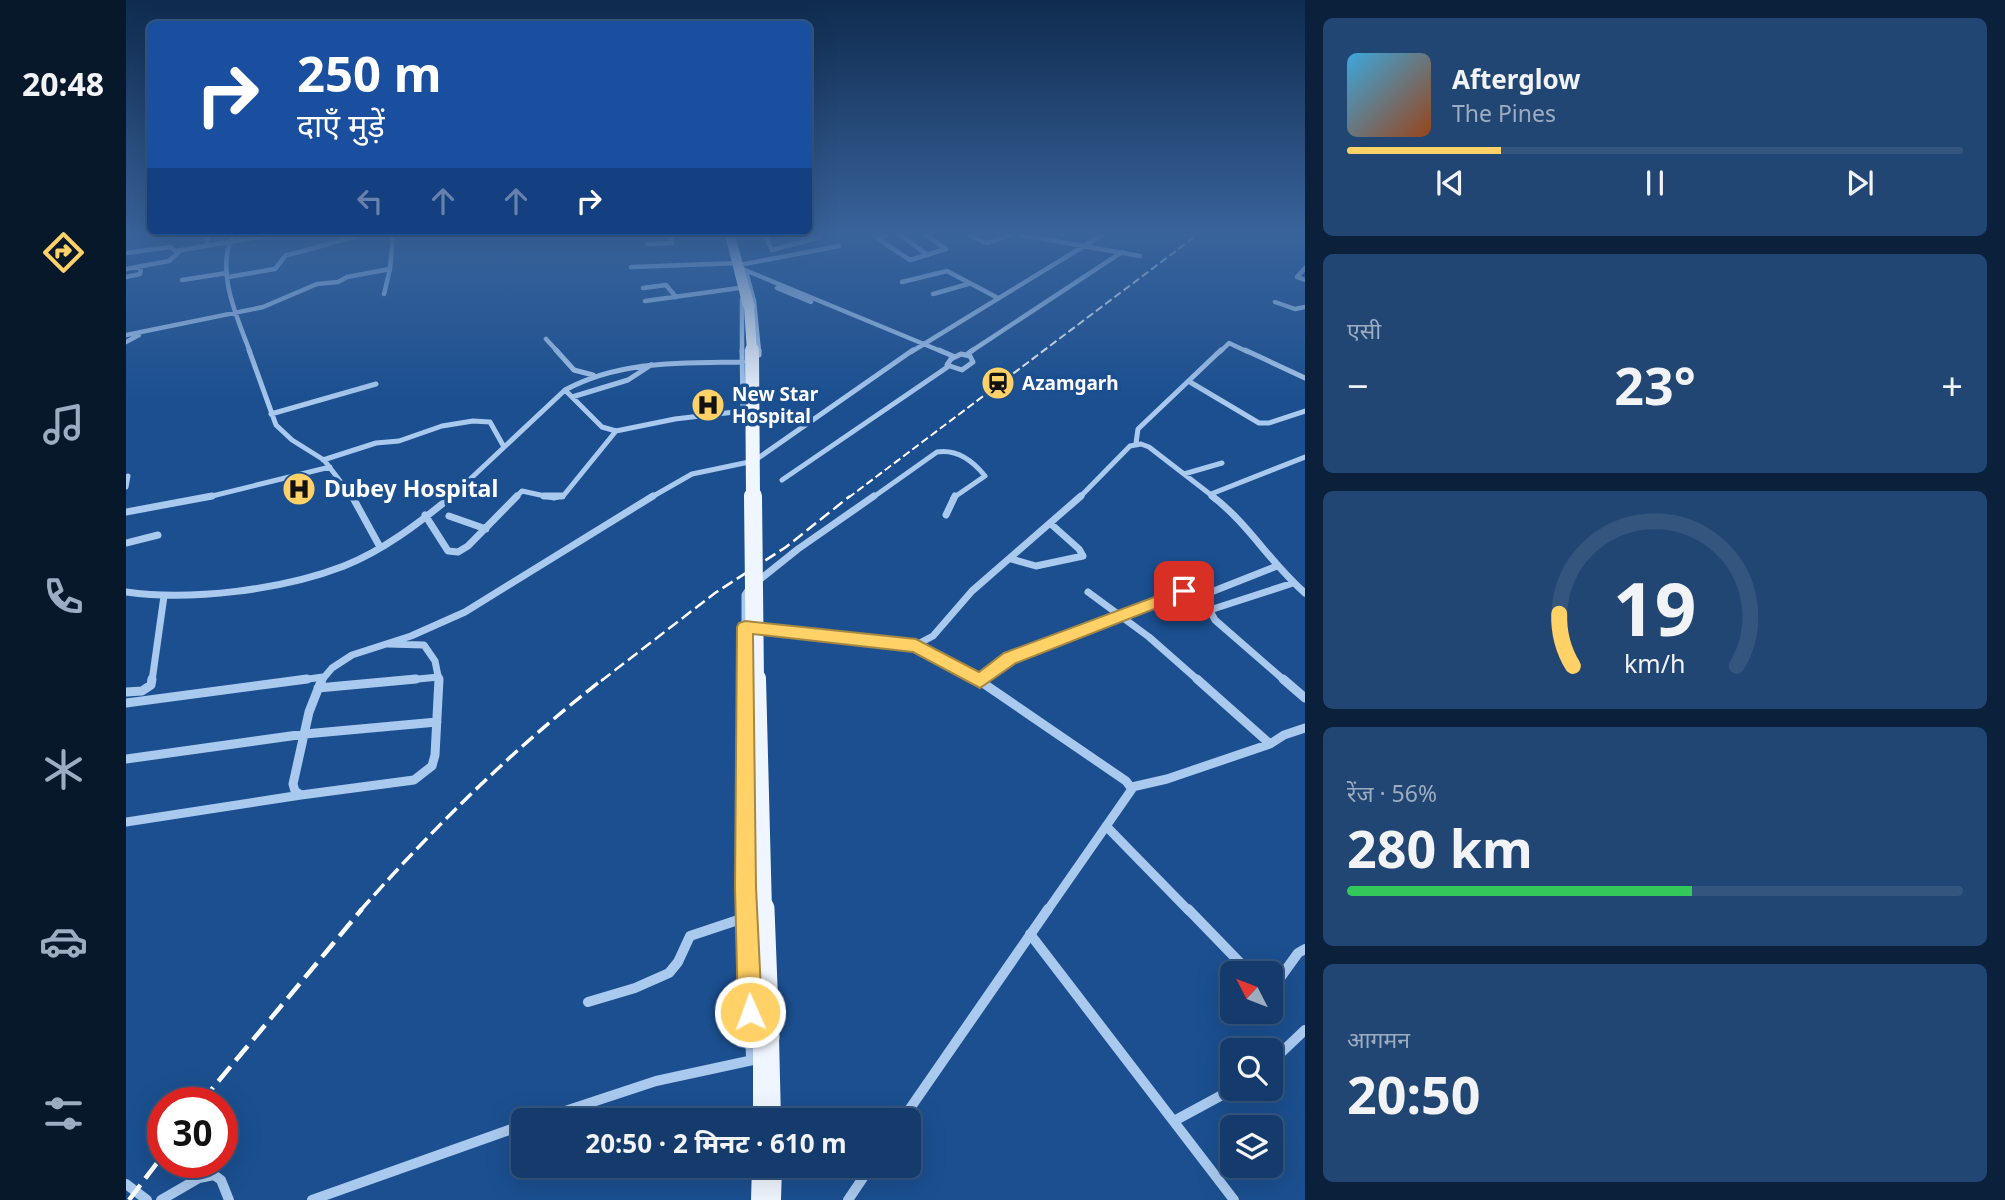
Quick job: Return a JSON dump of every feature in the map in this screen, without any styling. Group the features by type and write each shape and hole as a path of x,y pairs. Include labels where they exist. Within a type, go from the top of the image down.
{"main road":[{"path":"745,291 749,307 752,357 756,796 761,1053 766,1108"},
{"path":"766,1178 766,1200"}],"street":[{"path":"231,291 276,425 284,435 330,467 342,482 380,547"},
{"path":"126,335 272,304 301,291"},
{"path":"671,291 676,297"},
{"path":"645,301 718,291"},
{"path":"565,390 602,427 616,431 668,420 743,411 743,306 740,291"},
{"path":"750,291 754,300 759,343 759,457"},
{"path":"797,291 921,345"},
{"path":"797,291 921,345 952,361 957,370 973,362 973,359 966,355"},
{"path":"933,293 941,291"},
{"path":"983,291 998,298"},
{"path":"300,795 293,784 318,688 323,677 341,662 465,612 683,477 707,469 740,465 759,457 921,345 1010,291"},
{"path":"782,480 952,361 966,355 1061,291"},
{"path":"1275,302 1295,309 1305,307"},
{"path":"126,342 142,332"},
{"path":"546,340 575,370 593,375"},
{"path":"1136,443 1138,429 1232,343 1305,377"},
{"path":"126,592 164,596 236,589 301,579 346,565 380,547 425,515 565,390 593,375 623,366 743,362"},
{"path":"572,397 628,380 651,365"},
{"path":"1190,382 1259,423 1269,423 1303,413"},
{"path":"271,414 376,384"},
{"path":"323,460 376,443 399,441 442,426 473,421 486,421 493,425 504,447"},
{"path":"425,515 448,551 453,553 468,546 522,491 553,498 564,495 616,431"},
{"path":"916,645 933,636 972,591 1051,524 1136,443 1149,447 1232,511 1277,566 1305,593"},
{"path":"745,691 745,595 750,587 798,549 937,452 945,450 954,451 985,476 952,498 946,515"},
{"path":"1211,494 1305,457"},
{"path":"1184,474 1222,463"},
{"path":"126,512 207,497 330,467"},
{"path":"126,488 128,476"},
{"path":"449,516 486,529"},
{"path":"1011,559 1036,566 1083,556 1079,549 1051,524"},
{"path":"126,543 158,535"},
{"path":"1196,598 1277,566"},
{"path":"1208,607 1220,607 1293,583"},
{"path":"980,681 1010,658 1077,635 1121,614 1184,591 1208,607 1215,620 1305,698"},
{"path":"1088,592 1121,614 1270,744"},
{"path":"126,692 142,691 151,685 164,596"},
{"path":"745,627 916,645 980,681 1132,787"},
{"path":"126,822 414,780 425,774 432,766 435,755 439,677 435,661 424,645 388,644"},
{"path":"126,703 323,677"},
{"path":"318,688 439,677"},
{"path":"574,1108 656,1081 761,1053 747,917 745,705"},
{"path":"126,759 305,734 437,722"},
{"path":"910,1108 1132,787 1167,779 1270,744 1284,735 1305,728"},
{"path":"1106,825 1238,961"},
{"path":"588,1002 660,979 679,964 681,951 690,936 747,917"},
{"path":"1030,934 1234,1200"},
{"path":"1283,974 1298,953 1305,949"},
{"path":"1283,1051 1305,1030"},
{"path":"1174,1121 1220,1096"},
{"path":"312,1200 511,1129"},
{"path":"161,1200 201,1176 214,1175 220,1179 229,1200"},
{"path":"848,1200 863,1178"},
{"path":"126,1184 147,1200"}],"railway":[{"path":"848,498 1123,291"},
{"path":"601,681 715,593 786,547 850,496"},
{"path":"360,911 476,789 603,679"},
{"path":"214,1087 362,909"},
{"path":"129,1200 147,1176"}],"place":[{"name":"Azamgarh","path":"998,383"},
{"name":"New Star Hospital","path":"708,405"},
{"name":"Dubey Hospital","path":"299,489"}],"route":[{"path":"750,1012 746,887 745,627 916,645 980,681 1010,658 1077,635 1121,614 1184,591"}]}
